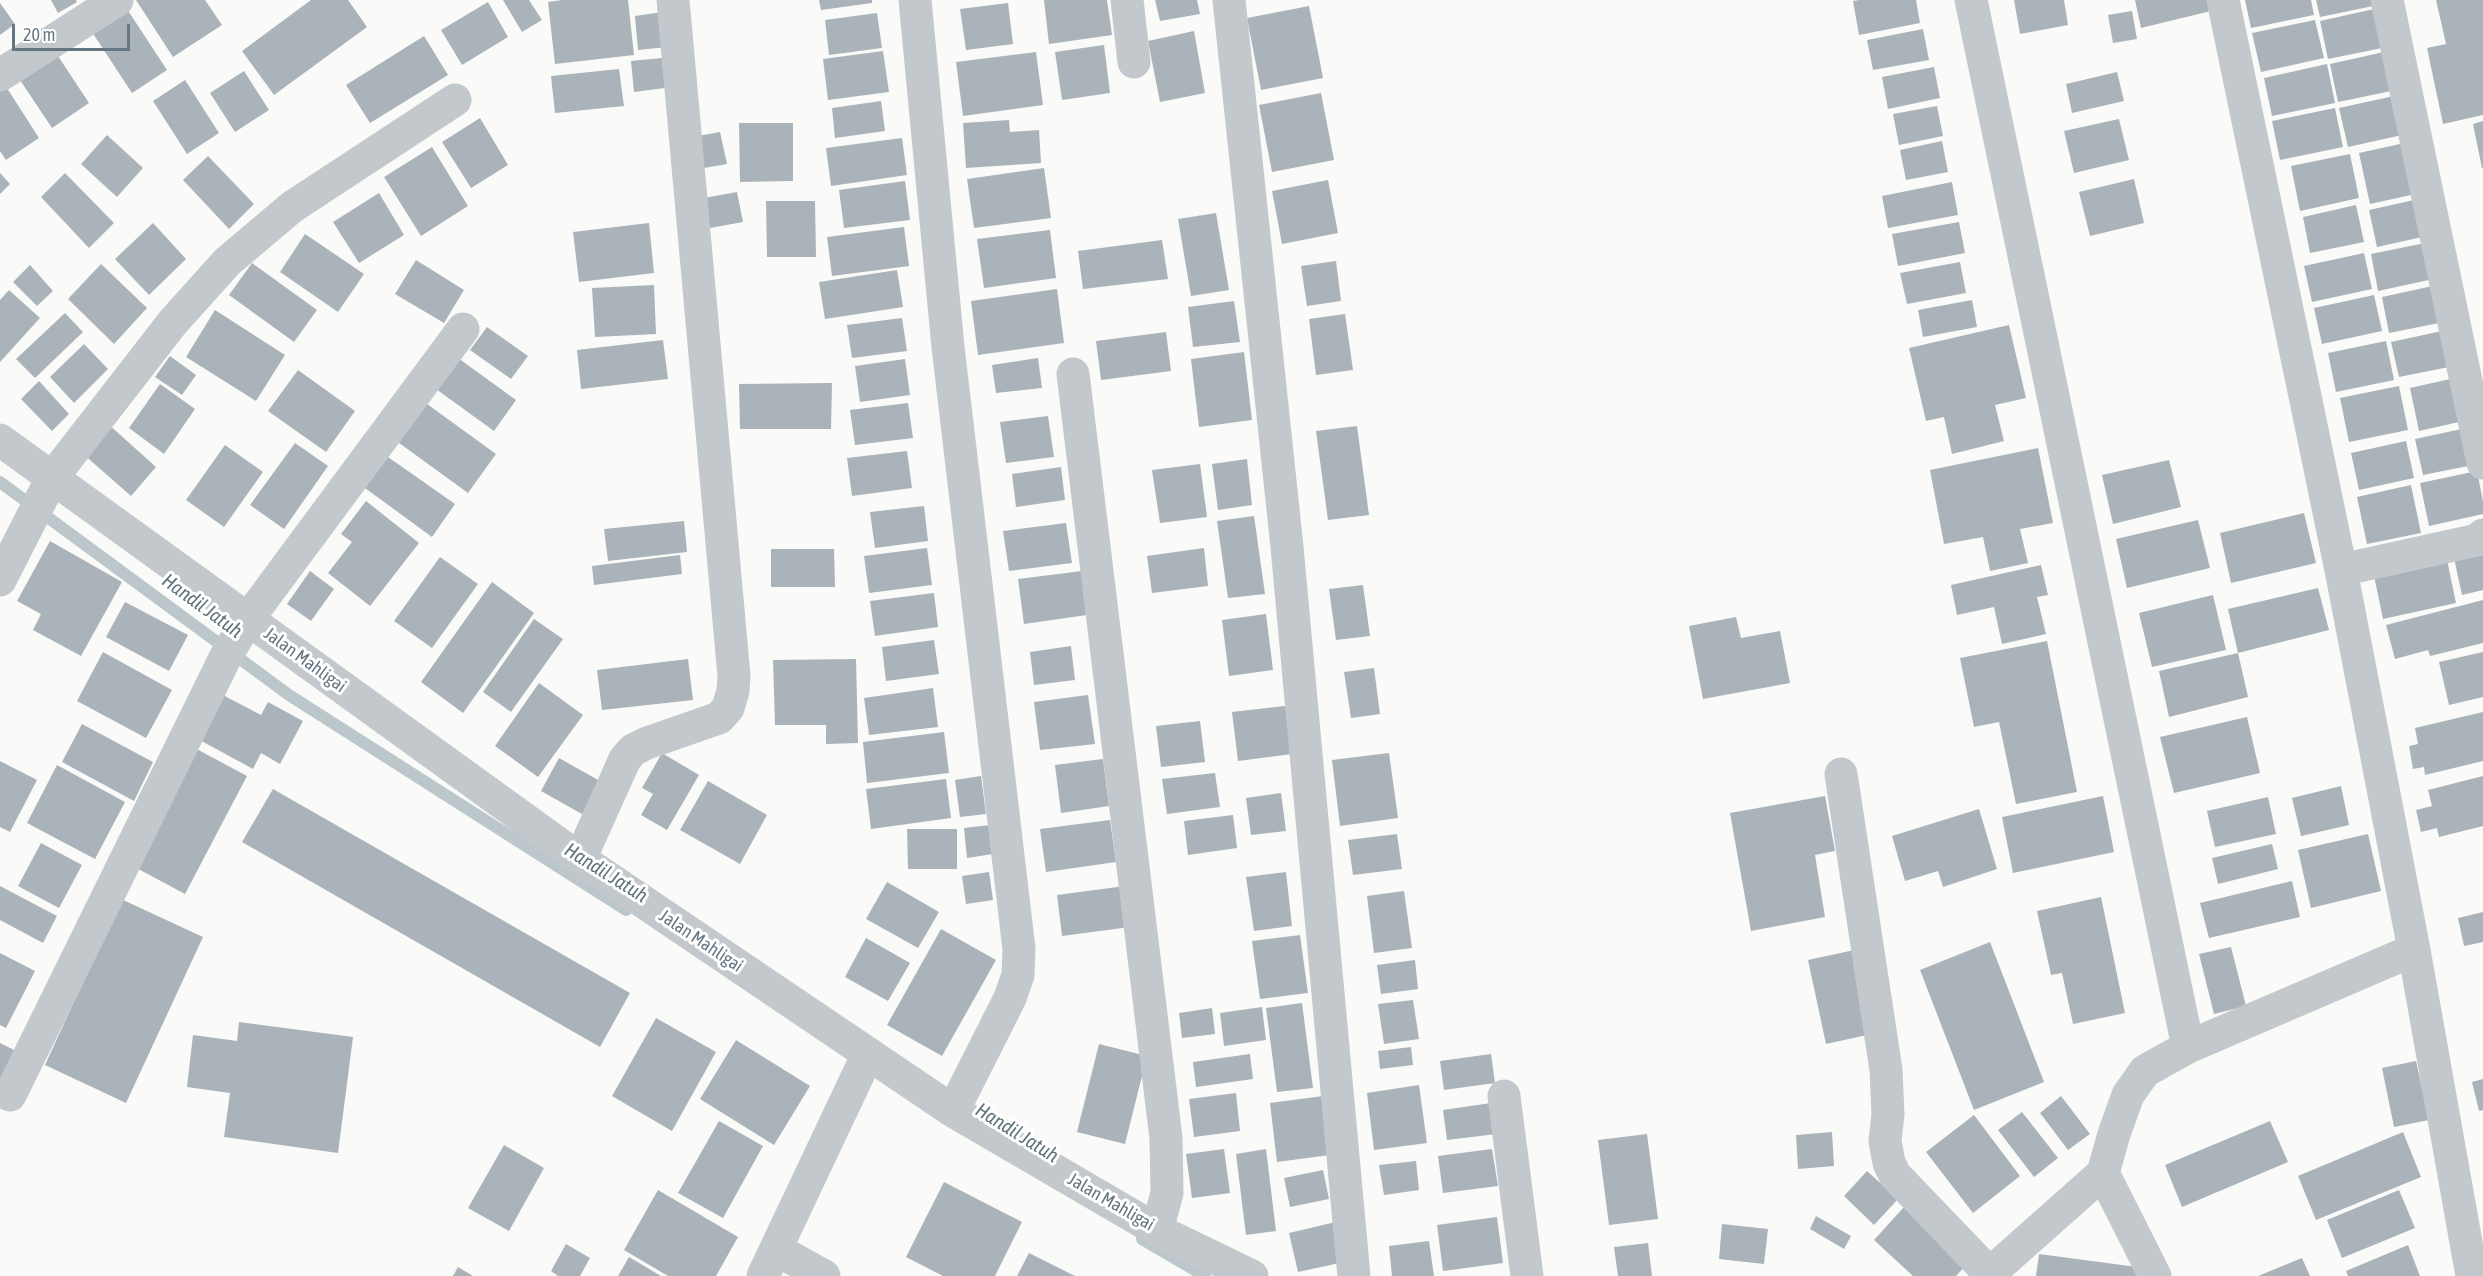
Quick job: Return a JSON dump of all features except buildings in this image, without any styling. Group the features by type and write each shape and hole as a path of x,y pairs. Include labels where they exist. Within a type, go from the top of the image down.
{"street":[{"path":"0,75 117,0"},
{"path":"580,859 625,759 633,750 719,718 728,708 733,691 734,676 673,0"},
{"path":"915,0 948,347 1018,949 1018,975 1010,998 953,1111"},
{"path":"1127,0 1134,62"},
{"path":"1228,0 1287,547 1354,1276"},
{"path":"1971,0 2188,1047"},
{"path":"2223,0 2341,570 2414,950 2472,1276"},
{"path":"2387,0 2483,463"},
{"path":"0,580 41,499 173,322 227,262 292,207 455,100"},
{"path":"10,1095 236,640 463,329"},
{"path":"1073,374 1166,1138 1167,1192 1157,1230"},
{"name":"Jalan Mahligai","path":"0,440 41,499 236,640 580,859 865,1060 1157,1230 1252,1276"},
{"path":"2341,570 2476,540 2483,535"},
{"path":"1841,774 1886,1070 1888,1114 1885,1141 1889,1163 1895,1175 1988,1275 2103,1173 2128,1095 2145,1071 2188,1047 2414,950"},
{"path":"824,1276 770,1263 865,1060"},
{"path":"1504,1096 1527,1276"},
{"path":"2103,1173 2155,1276"}],"waterway":[{"name":"Handil Jatuh","path":"0,482 289,695 626,910"},
{"name":"Handil Jatuh","path":"1142,1239 1205,1276"}]}
